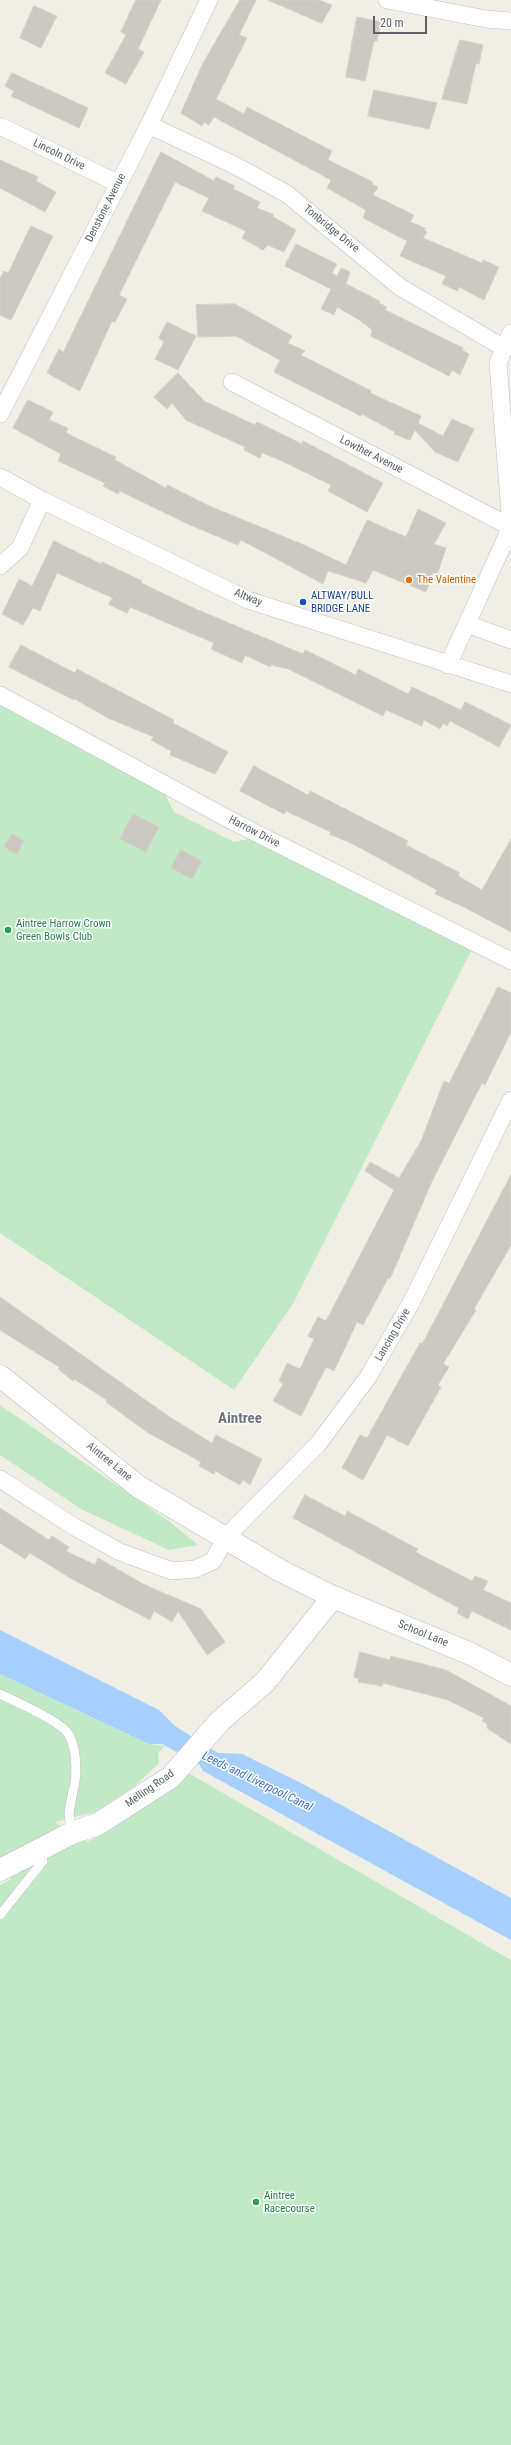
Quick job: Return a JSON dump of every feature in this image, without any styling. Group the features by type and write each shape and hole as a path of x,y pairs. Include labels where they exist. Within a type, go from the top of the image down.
{"main road":[{"name":"Aintree Lane","path":"0,1376 139,1487 226,1537 281,1571 333,1597"},
{"name":"School Lane","path":"333,1597 471,1654 511,1675"},
{"name":"Melling Road","path":"0,1870 72,1833 98,1824 171,1777 180,1769 213,1730 265,1682 333,1597"}],"street":[{"name":"Denstone Avenue","path":"0,414 149,125 209,0"},
{"path":"387,0 511,21"},
{"name":"Tonbridge Drive","path":"149,125 236,166 287,194 400,286 504,348"},
{"name":"Lincoln Drive","path":"0,126 119,184"},
{"path":"448,665 507,544 511,526 507,418 498,363 511,333"},
{"name":"Lowther Avenue","path":"232,382 511,526"},
{"name":"Altway","path":"0,477 42,500 248,600 511,684"},
{"path":"0,566 20,548 42,500"},
{"path":"467,624 511,640"},
{"name":"Harrow Drive","path":"0,695 232,821 511,961"},
{"name":"Lancing Drive","path":"226,1537 318,1444 368,1377 411,1303 509,1110"},
{"path":"0,1479 73,1526 120,1552 172,1570 195,1569 212,1561 226,1537"}],"lane":[{"path":"0,1694 49,1719 66,1731 72,1742 76,1766 68,1819 72,1833"},
{"path":"0,1915 44,1861 41,1849"}],"green space":[{"path":"0,701 164,792 174,812 234,842 257,837 472,949 294,1302 234,1390 0,1233"},
{"path":"0,1405 170,1522 198,1545 169,1550 81,1509 0,1455"},
{"name":"Aintree Racecourse","path":"0,1674 149,1744 165,1746 158,1753 159,1763 136,1785 95,1812 55,1822 87,1842 139,1811 185,1771 511,1960 511,2445 0,2445 0,1885 12,1879 0,1873"}],"water":[{"name":"Leeds and Liverpool Canal","path":"0,1630 159,1710 175,1726 218,1753 242,1754 301,1783 511,1898 511,1940 203,1771 199,1764 162,1744 149,1744 0,1674"}],"building":[{"path":"136,0 161,0 138,49 144,52 126,84 105,73 126,35 121,32"},
{"path":"240,0 256,0 239,35 247,38 216,99 244,114 247,107 332,151 328,160 373,182 372,184 378,187 373,195 414,215 410,222 425,228 424,230 427,232 423,238 482,263 483,260 499,267 484,300 459,287 458,291 442,284 446,276 400,256 407,241 363,218 366,210 327,188 331,180 214,117 209,125 204,122 202,126 181,113 202,65"},
{"path":"268,0 318,0 332,5 322,23"},
{"path":"34,6 57,16 41,48 20,38"},
{"path":"357,17 381,22 377,41 374,41 365,81 346,77"},
{"path":"460,40 483,45 479,64 476,63 467,104 442,99"},
{"path":"12,73 88,108 79,128 11,96 14,91 5,86"},
{"path":"374,90 437,103 429,129 368,116"},
{"path":"161,152 214,181 216,177 235,186 233,189 260,202 257,208 273,214 273,217 296,230 284,252 268,245 263,250 242,238 246,231 202,211 209,198 175,182 119,295 127,299 115,322 112,321 80,391 47,373 59,349 63,352"},
{"path":"0,160 38,177 36,181 56,192 45,212 0,188"},
{"path":"31,226 53,236 11,320 0,315 0,279 4,271 8,273"},
{"path":"296,244 337,264 332,273 337,276 341,268 350,272 346,284 380,301 379,303 387,307 385,310 463,348 462,350 469,354 460,375 452,370 449,376 371,336 372,330 361,321 337,307 334,315 321,309 331,289 285,266"},
{"path":"235,304 292,336 288,343 305,351 301,355 371,391 370,393 421,416 418,423 443,436 452,419 474,429 458,462 435,452 415,430 410,440 394,434 395,432 362,414 361,416 274,372 280,360 236,336 198,337 196,305"},
{"path":"167,322 196,336 178,370 155,359 164,342 159,338"},
{"path":"178,373 204,401 255,425 257,422 302,444 303,441 383,483 367,512 328,491 331,485 280,460 262,453 260,458 244,450 245,447 186,420 172,403 167,409 154,397"},
{"path":"28,400 53,412 49,420 68,428 66,433 116,457 115,460 166,488 167,485 207,505 304,545 346,565 367,520 406,537 418,509 446,523 434,544 446,548 437,575 433,572 426,592 373,570 366,583 328,571 323,584 241,540 238,545 190,525 120,491 118,494 103,486 105,483 58,461 61,454 13,428"},
{"path":"54,541 101,564 102,562 142,581 141,583 198,610 303,654 305,650 356,675 358,669 408,694 412,687 461,710 465,702 511,725 499,747 450,721 447,726 443,723 440,729 424,720 422,726 386,710 383,716 288,669 271,665 270,667 245,655 242,663 211,649 214,643 130,607 127,613 108,604 113,598 57,573 40,611 33,608 23,625 2,614 19,579 32,586"},
{"path":"21,645 75,673 77,669 174,720 173,723 228,752 215,774 170,755 171,751 151,740 154,737 108,718 75,699 74,700 9,667"},
{"path":"254,766 308,795 310,791 408,841 406,845 460,873 458,876 482,890 511,839 511,932 464,907 435,894 437,890 353,844 329,834 331,832 286,811 284,814 240,791"},
{"path":"133,814 159,827 146,852 120,839"},
{"path":"12,834 24,841 17,854 4,847"},
{"path":"181,850 202,861 192,879 171,868"},
{"path":"498,987 511,993 511,1032 485,1085 482,1083 433,1179 390,1279 388,1278 363,1325 357,1322 334,1371 326,1367 301,1416 273,1401 283,1384 279,1381 287,1363 300,1369 314,1339 308,1336 318,1317 326,1321 394,1190 365,1171 370,1162 399,1178 421,1141 444,1081 449,1083"},
{"path":"511,1175 511,1245 474,1309 476,1310 443,1364 449,1367 438,1385 441,1387 408,1446 387,1435 363,1480 342,1468 360,1435 367,1438 420,1343 422,1344"},
{"path":"0,1297 171,1418 212,1443 216,1435 262,1459 250,1485 243,1480 240,1485 215,1471 214,1474 199,1466 201,1462 147,1432 106,1402 107,1400 74,1379 73,1381 58,1369 59,1367 0,1330"},
{"path":"305,1495 345,1516 347,1511 418,1549 415,1552 472,1581 475,1576 488,1581 483,1590 511,1603 511,1630 472,1611 468,1619 457,1613 459,1608 293,1518"},
{"path":"0,1508 49,1540 52,1536 69,1547 66,1551 95,1565 98,1558 145,1585 201,1609 225,1642 207,1655 178,1611 172,1622 154,1611 150,1620 72,1579 30,1553 25,1559 0,1543"},
{"path":"360,1652 390,1660 391,1656 446,1670 511,1706 511,1744 487,1728 487,1724 482,1721 484,1718 448,1700 383,1683 382,1686 358,1682 359,1679 354,1677"}],"place":[{"name":"The Valentine","path":"409,580"},
{"name":"ALTWAY/BULL BRIDGE LANE","path":"303,602"},
{"name":"Aintree Harrow Crown Green Bowls Club","path":"8,930"},
{"name":"Aintree Racecourse","path":"256,2202"}],"district":[{"name":"Aintree","path":"240,1419"}]}
